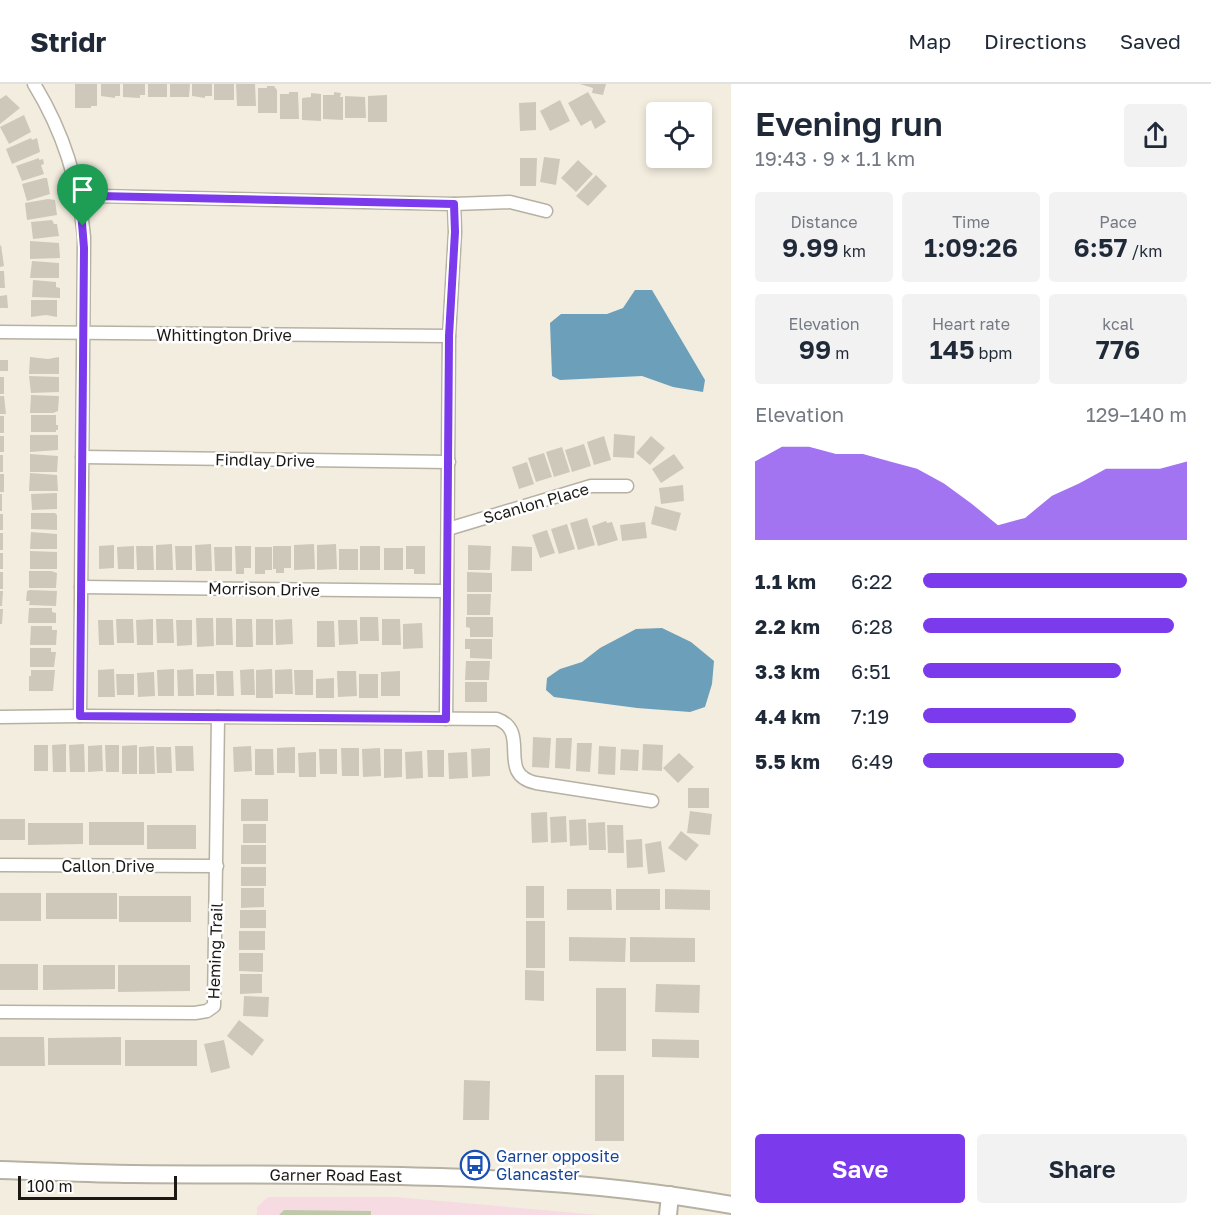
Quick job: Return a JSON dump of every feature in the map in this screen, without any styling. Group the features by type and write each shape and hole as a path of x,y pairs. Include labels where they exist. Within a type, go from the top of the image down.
{"main road":[{"name":"Garner Road East","path":"0,1170 130,1174 458,1176 556,1182 670,1195 731,1205"},
{"path":"668,1215 670,1195"}],"street":[{"path":"34,84 60,135 80,199 84,237 80,716"},
{"path":"80,199 98,196 454,204 510,202 546,211"},
{"path":"446,719 449,336 455,232 454,204"},
{"name":"Whittington Drive","path":"0,332 449,336"},
{"name":"Findlay Drive","path":"82,457 449,462"},
{"name":"Scanlon Place","path":"447,529 591,486 627,486"},
{"name":"Morrison Drive","path":"81,587 446,591"},
{"path":"0,717 497,720 505,723 514,736 515,766 518,773 529,781 652,801"},
{"name":"Heming Trail","path":"0,1012 195,1012 211,1009 214,1006 219,717"},
{"name":"Callon Drive","path":"0,865 217,866"}],"shaded area":[{"path":"268,1197 395,1197 600,1215 257,1215 257,1207"}],"green space":[{"path":"284,1210 371,1211 371,1215 279,1215"}],"water":[{"path":"635,290 652,290 705,380 703,392 673,387 642,376 560,380 552,376 550,323 561,314 607,314 623,308"},
{"path":"662,628 691,642 714,661 712,684 705,707 690,712 637,708 554,697 546,690 547,678 560,669 582,662 600,648 636,629"}],"building":[{"path":"75,84 97,84 97,106 75,108"},
{"path":"101,84 120,84 120,96 115,96 115,98 101,96"},
{"path":"123,84 145,84 145,95 140,95 140,98 123,97"},
{"path":"148,84 167,84 167,97 148,97"},
{"path":"170,84 190,84 189,97 170,97"},
{"path":"192,84 212,84 212,96 205,96 205,98 192,96"},
{"path":"214,84 234,84 234,100 214,100"},
{"path":"236,84 255,84 256,106 237,106"},
{"path":"580,84 606,84 603,95 592,93 593,88"},
{"path":"267,86 274,86 277,90 277,113 258,113 258,88 267,88"},
{"path":"289,92 298,92 299,119 280,119 280,94 289,94"},
{"path":"334,92 341,93 340,97 343,97 343,120 323,119 323,95 334,95"},
{"path":"588,92 606,122 595,129 591,120 581,126 568,103"},
{"path":"311,93 321,94 321,121 302,120 302,98 311,97"},
{"path":"6,95 20,108 0,124 0,99"},
{"path":"387,95 387,122 368,122 368,96"},
{"path":"345,96 365,97 366,118 345,118"},
{"path":"560,100 570,121 550,131 540,111"},
{"path":"536,102 536,130 520,131 519,103"},
{"path":"24,115 31,132 9,144 0,127"},
{"path":"31,138 32,140 37,138 40,152 12,164 6,149"},
{"path":"544,157 560,159 556,185 540,182"},
{"path":"39,158 39,160 43,159 44,164 41,165 44,174 22,181 16,166"},
{"path":"520,158 537,158 536,186 520,186"},
{"path":"578,160 593,174 576,192 561,178"},
{"path":"596,175 607,186 588,206 576,196"},
{"path":"47,178 50,194 27,201 22,184"},
{"path":"55,200 57,215 27,220 25,203"},
{"path":"52,220 54,224 57,224 59,236 33,239 31,222"},
{"path":"30,241 59,243 60,258 30,259"},
{"path":"0,246 4,266 0,267"},
{"path":"32,261 59,263 59,278 30,278"},
{"path":"0,271 4,271 5,288 0,288"},
{"path":"33,280 56,282 56,287 60,288 60,298 32,297"},
{"path":"7,295 8,308 0,308 0,296"},
{"path":"31,300 57,300 57,317 46,315 31,317"},
{"path":"30,357 48,359 59,357 59,374 29,374"},
{"path":"0,360 8,360 8,371 0,371"},
{"path":"29,376 59,377 59,392 31,393"},
{"path":"0,377 4,377 4,394 0,394"},
{"path":"31,395 59,396 58,411 30,413"},
{"path":"0,396 4,396 6,414 0,414"},
{"path":"31,415 56,415 58,430 56,432 31,432"},
{"path":"0,416 4,416 4,433 0,433"},
{"path":"614,434 635,436 634,458 613,457"},
{"path":"30,435 58,435 58,450 30,452"},
{"path":"0,436 4,436 4,452 0,452"},
{"path":"604,436 611,460 594,465 587,442"},
{"path":"651,436 665,448 650,465 636,453"},
{"path":"584,444 591,466 572,472 565,450"},
{"path":"562,447 570,472 554,477 546,452"},
{"path":"544,453 552,477 536,482 528,458"},
{"path":"30,454 58,456 57,472 30,472"},
{"path":"674,454 684,468 661,483 652,469"},
{"path":"0,455 3,455 3,472 0,472"},
{"path":"527,462 534,484 519,489 512,467"},
{"path":"30,473 57,475 58,491 29,491"},
{"path":"0,474 4,474 4,492 0,492"},
{"path":"683,485 684,501 661,504 659,488"},
{"path":"57,493 57,509 32,510 31,494"},
{"path":"0,494 2,494 2,511 0,511"},
{"path":"655,506 681,513 676,531 651,524"},
{"path":"31,513 55,513 57,530 31,529"},
{"path":"0,514 3,514 3,530 0,530"},
{"path":"587,518 595,545 578,550 570,523"},
{"path":"606,521 607,523 612,522 618,540 598,546 592,526"},
{"path":"645,522 647,538 622,541 620,525"},
{"path":"567,524 575,549 559,554 551,529"},
{"path":"547,530 555,553 540,558 532,535"},
{"path":"31,532 57,534 57,549 30,549"},
{"path":"0,533 3,533 3,550 0,550"},
{"path":"172,544 173,570 156,570 156,545"},
{"path":"211,544 212,571 196,571 195,545"},
{"path":"314,544 315,569 294,570 294,545"},
{"path":"336,544 337,569 317,570 317,545"},
{"path":"114,545 114,568 99,569 99,546"},
{"path":"468,545 491,546 490,570 468,570"},
{"path":"134,546 134,569 118,569 117,547"},
{"path":"136,546 153,546 154,570 137,570"},
{"path":"175,546 192,546 192,570 176,570"},
{"path":"235,546 251,546 251,568 244,568 244,574 236,574"},
{"path":"273,546 291,546 291,568 284,568 284,573 276,573 276,569 273,569"},
{"path":"360,546 380,546 380,570 360,570"},
{"path":"406,546 425,546 425,574 414,574 414,569 406,569"},
{"path":"512,546 532,547 532,571 511,571"},
{"path":"214,547 232,547 232,571 215,571"},
{"path":"255,547 272,547 272,570 265,570 265,574 255,574"},
{"path":"384,548 403,548 403,570 384,570"},
{"path":"339,549 358,549 358,570 339,570"},
{"path":"30,551 57,552 57,569 30,569"},
{"path":"0,553 3,553 3,569 0,569"},
{"path":"29,571 57,573 56,588 29,588"},
{"path":"0,572 3,572 3,589 0,589"},
{"path":"467,572 492,573 492,592 467,592"},
{"path":"0,591 3,591 2,606 0,606"},
{"path":"27,591 57,591 56,606 29,605 30,601 26,601"},
{"path":"467,594 491,594 490,615 467,615"},
{"path":"29,608 52,608 52,612 56,613 56,623 28,623"},
{"path":"0,609 3,609 2,624 0,624"},
{"path":"360,617 378,617 379,641 360,641"},
{"path":"466,617 493,617 493,637 470,637 470,628 466,627"},
{"path":"196,618 213,618 214,646 197,647"},
{"path":"216,618 232,618 233,645 216,645"},
{"path":"116,619 133,619 134,643 117,643"},
{"path":"153,619 153,645 137,645 136,620"},
{"path":"156,619 173,619 174,643 157,643"},
{"path":"236,619 252,619 253,647 236,647"},
{"path":"256,619 273,619 273,645 256,645"},
{"path":"292,619 293,644 276,645 275,620"},
{"path":"382,619 400,619 401,645 382,645"},
{"path":"98,620 113,620 114,645 99,645"},
{"path":"176,620 192,620 192,645 177,646"},
{"path":"338,620 357,620 358,644 339,645"},
{"path":"317,621 334,621 335,647 317,647"},
{"path":"422,623 423,648 403,649 403,624"},
{"path":"31,626 52,626 52,630 57,630 56,645 30,645"},
{"path":"465,639 492,639 492,659 470,658 470,649 465,649"},
{"path":"30,648 51,648 51,652 56,652 54,667 30,667"},
{"path":"466,661 490,661 489,680 465,680"},
{"path":"114,669 115,697 98,697 98,670"},
{"path":"174,669 174,696 158,696 157,670"},
{"path":"193,669 194,696 178,696 177,670"},
{"path":"254,669 255,695 241,695 240,670"},
{"path":"272,669 273,698 256,698 256,670"},
{"path":"292,669 293,694 275,694 275,670"},
{"path":"31,670 55,670 53,691 29,691"},
{"path":"294,670 313,670 313,695 295,695"},
{"path":"216,671 233,671 234,696 217,696"},
{"path":"337,671 356,671 357,696 338,697"},
{"path":"400,671 400,696 381,696 381,672"},
{"path":"154,672 155,696 138,697 137,673"},
{"path":"116,674 134,674 134,695 117,695"},
{"path":"196,674 214,674 214,695 196,695"},
{"path":"359,674 378,674 378,698 359,698"},
{"path":"334,678 334,698 316,698 316,679"},
{"path":"465,682 487,682 487,702 465,702"},
{"path":"533,737 551,738 549,768 532,767"},
{"path":"556,738 572,738 570,769 555,768"},
{"path":"577,743 592,743 590,772 576,771"},
{"path":"66,744 66,772 53,772 52,745"},
{"path":"84,744 85,772 70,772 69,745"},
{"path":"643,744 663,745 662,771 642,770"},
{"path":"34,745 48,745 48,771 34,771"},
{"path":"102,745 103,771 88,772 88,746"},
{"path":"105,745 119,745 119,772 106,772"},
{"path":"137,745 137,774 122,774 122,746"},
{"path":"154,746 155,774 139,774 139,747"},
{"path":"175,746 193,746 194,771 176,771"},
{"path":"251,746 252,771 234,772 233,747"},
{"path":"599,746 616,747 615,775 598,774"},
{"path":"156,747 171,747 172,773 157,773"},
{"path":"295,747 295,773 277,773 277,748"},
{"path":"341,748 359,748 359,776 342,776"},
{"path":"380,748 381,776 363,777 362,749"},
{"path":"490,748 490,776 472,777 471,749"},
{"path":"255,749 273,749 274,775 255,775"},
{"path":"319,749 337,749 337,774 320,774"},
{"path":"384,749 402,749 402,777 384,778"},
{"path":"621,749 639,750 638,771 620,770"},
{"path":"427,750 444,750 444,777 428,777"},
{"path":"422,751 423,778 406,779 405,752"},
{"path":"316,752 316,777 299,777 298,753"},
{"path":"467,752 468,778 449,779 448,753"},
{"path":"679,753 694,767 678,783 663,768"},
{"path":"688,788 709,788 709,808 688,808"},
{"path":"241,799 268,799 268,821 241,821"},
{"path":"690,811 712,814 710,835 687,833"},
{"path":"547,812 548,842 532,843 531,813"},
{"path":"566,816 567,842 551,843 550,817"},
{"path":"0,819 25,819 25,840 0,840"},
{"path":"586,819 587,845 570,846 569,820"},
{"path":"89,822 144,822 144,845 89,845"},
{"path":"605,822 606,850 589,850 588,823"},
{"path":"28,823 83,823 83,844 28,845"},
{"path":"243,824 266,824 266,843 243,843"},
{"path":"147,825 196,825 196,849 147,849"},
{"path":"607,825 623,825 624,853 608,853"},
{"path":"681,831 699,845 686,861 668,848"},
{"path":"642,839 643,867 627,868 626,840"},
{"path":"661,841 665,872 648,874 645,844"},
{"path":"241,845 266,845 266,864 241,864"},
{"path":"241,867 266,867 266,886 241,886"},
{"path":"526,886 544,886 544,918 526,918"},
{"path":"241,888 264,888 264,907 241,908"},
{"path":"567,889 611,889 612,910 567,910"},
{"path":"616,889 660,889 660,910 616,910"},
{"path":"665,889 710,890 710,910 665,909"},
{"path":"0,893 41,893 41,921 0,921"},
{"path":"46,893 117,893 117,919 46,919"},
{"path":"119,896 191,896 191,922 119,922"},
{"path":"240,910 266,910 266,928 240,928"},
{"path":"526,921 545,921 545,968 526,968"},
{"path":"239,931 265,931 265,950 239,950"},
{"path":"569,937 626,938 625,962 569,961"},
{"path":"630,937 695,938 695,962 630,962"},
{"path":"239,953 263,953 263,972 239,971"},
{"path":"0,964 38,964 38,990 0,990"},
{"path":"43,965 115,965 115,989 43,990"},
{"path":"118,965 190,965 190,991 118,992"},
{"path":"525,970 544,971 544,1001 525,1000"},
{"path":"240,974 262,974 262,993 240,994"},
{"path":"656,984 700,985 699,1013 655,1012"},
{"path":"596,988 626,988 626,1051 596,1051"},
{"path":"244,996 269,997 268,1017 243,1016"},
{"path":"239,1020 264,1040 252,1056 227,1036"},
{"path":"0,1037 44,1037 45,1066 0,1066"},
{"path":"121,1037 121,1065 48,1065 48,1038"},
{"path":"652,1039 699,1040 699,1058 652,1057"},
{"path":"125,1040 197,1040 197,1066 125,1066"},
{"path":"224,1040 230,1068 211,1073 204,1044"},
{"path":"595,1075 624,1075 624,1141 595,1141"},
{"path":"464,1080 490,1081 489,1120 463,1120"}],"place":[{"name":"Garner opposite Glancaster","path":"475,1165"}],"route":[{"path":"98,196 454,204 455,232 449,336 446,719 80,716 83,226 80,199 98,196"}]}
